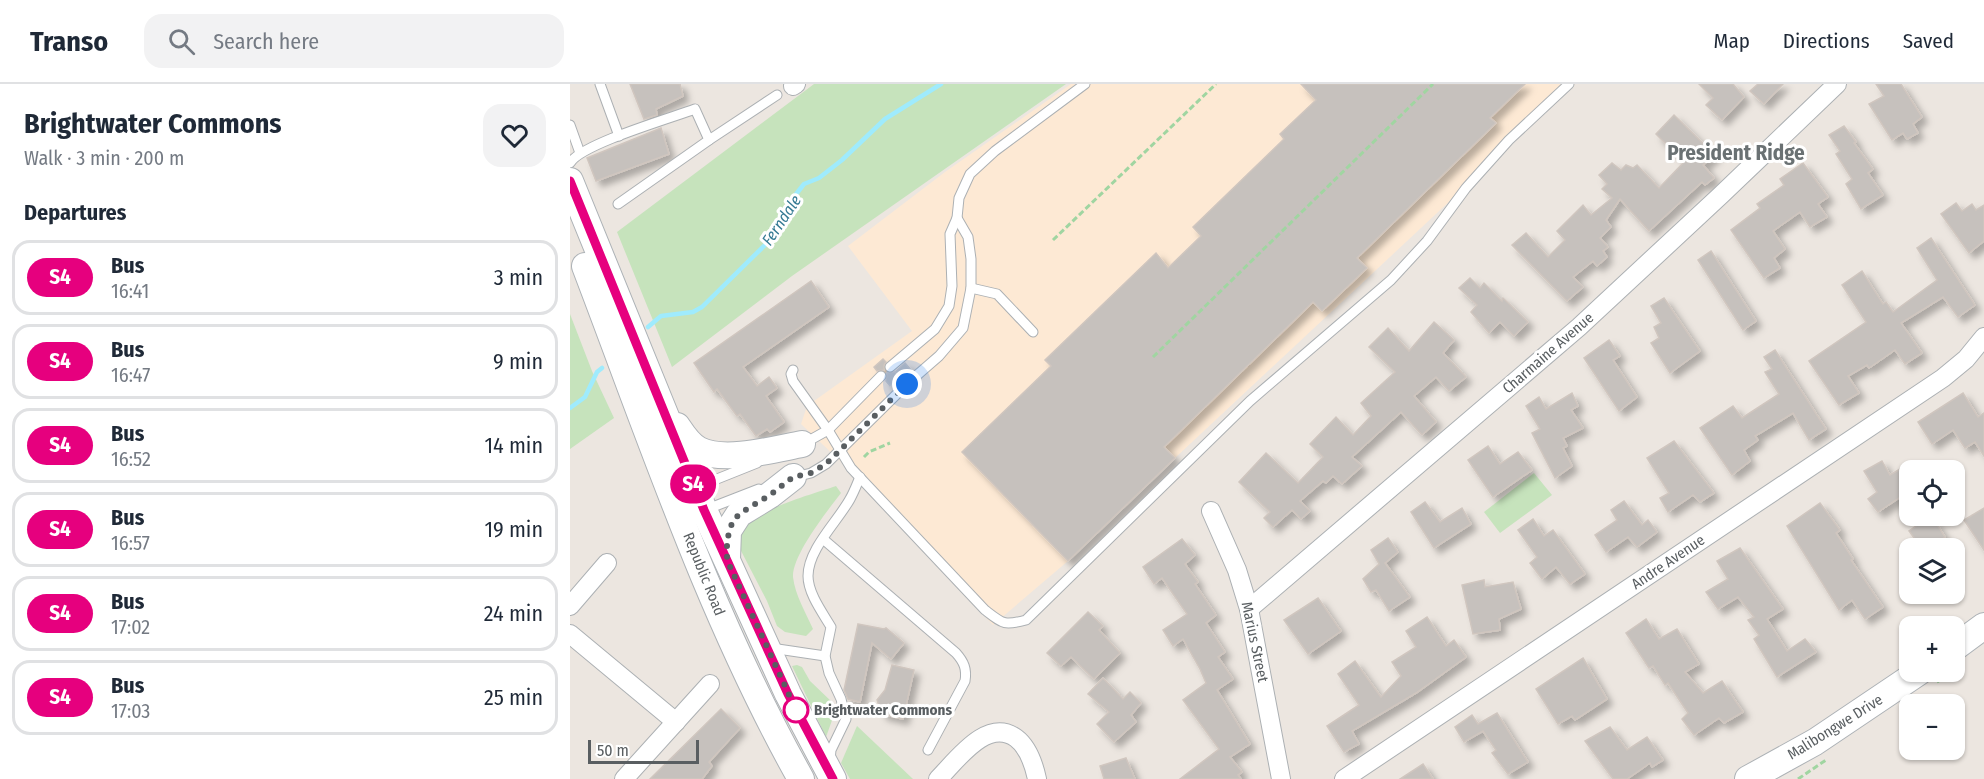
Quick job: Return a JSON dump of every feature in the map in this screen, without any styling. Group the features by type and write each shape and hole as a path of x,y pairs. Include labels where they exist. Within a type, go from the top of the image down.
{"main road":[{"name":"Republic Road","path":"570,181 651,385 749,678 801,779"},
{"name":"Republic Road","path":"570,228 690,507 727,560 788,694 834,779"},
{"path":"651,385 683,434 699,450 716,455 729,455 802,444"},
{"path":"727,560 728,531 739,514 770,495 793,477"},
{"path":"1965,640 1984,626"},
{"path":"1965,649 1984,636"},
{"name":"Malibongwe Drive","path":"1748,779 1806,747 1904,682"},
{"name":"Malibongwe Drive","path":"1775,779 1919,682"}],"street":[{"name":"Charmaine Avenue","path":"1249,609 1579,327 1837,84"},
{"name":"Andre Avenue","path":"1344,779 1943,378 1982,346"},
{"name":"Marius Street","path":"1211,511 1237,570 1249,609 1281,779"},
{"path":"570,606 607,563"},
{"path":"570,634 676,722"},
{"path":"624,779 710,684"},
{"path":"938,779 979,739 992,732 1006,732 1019,740 1035,768 1037,779"}],"lane":[{"path":"600,84 619,136"},
{"path":"890,367 935,329 949,306 952,286 951,234 957,218 959,198 970,174 995,151 1085,84"},
{"path":"794,370 791,374 793,381 828,430 840,452 860,477 985,610 1003,624 1026,620 1251,401 1391,280 1427,241 1466,188 1509,140 1569,84"},
{"path":"618,204 777,95"},
{"path":"570,163 580,153 619,136 695,110 710,140"},
{"path":"570,125 580,153"},
{"path":"916,376 939,356 963,328 971,288 970,246 968,237 957,218"},
{"path":"971,288 997,294 1033,332"},
{"path":"690,507 828,430 881,376"},
{"path":"690,507 811,473 840,452 907,384"},
{"path":"834,779 830,760 831,750 846,719 825,656 831,627 814,598 807,578 809,566 822,539 850,499 860,477"},
{"path":"822,539 962,660 966,672 965,681 928,750"},
{"path":"766,647 825,656"}],"path":[{"path":"1053,240 1216,84"},
{"path":"1153,357 1432,84"},
{"path":"864,457 869,452 890,443"}],"shaded area":[{"path":"1071,84 1575,84 1068,561 993,625 855,475 801,424 807,406 912,331 848,246 945,172"}],"green space":[{"path":"814,84 1066,84 792,276 672,367 617,232"},
{"path":"570,314 592,371 614,418 570,449"},
{"path":"1534,473 1552,495 1500,533 1484,512"},
{"path":"836,486 841,493 804,545 794,568 793,577 796,590 813,629 806,636 785,632 777,626 767,601 738,545 741,533 751,520 773,508"},
{"path":"792,666 802,667 810,681 833,703 835,712 826,737"},
{"path":"857,726 913,779 850,779 841,763"}],"building":[{"path":"630,84 680,84 683,96 656,109 657,115 644,119"},
{"path":"1301,84 1525,84 1490,118 1496,123 1357,258 1367,268 1322,311 1313,302 1164,447 1175,458 1068,561 962,452 1051,366 1045,360 1156,253 1168,268 1201,236 1193,227 1284,139 1280,134 1316,100"},
{"path":"1699,84 1733,84 1744,97 1722,120 1706,105 1713,98"},
{"path":"1758,84 1783,84 1764,104 1750,91"},
{"path":"1876,84 1901,84 1922,117 1913,124 1918,133 1907,139 1903,133 1892,140 1869,104 1884,96"},
{"path":"1674,115 1715,155 1703,165 1714,178 1705,185 1702,182 1649,231 1620,199 1606,220 1611,227 1600,238 1608,247 1603,251 1607,257 1597,266 1593,261 1573,277 1583,287 1567,301 1512,245 1526,233 1548,257 1565,240 1557,231 1583,205 1591,215 1612,198 1602,189 1607,184 1599,175 1612,163 1621,170 1626,165 1633,168 1637,165 1659,188 1684,162 1656,134"},
{"path":"1844,126 1873,169 1868,173 1883,195 1861,209 1846,184 1852,179 1836,154 1840,151 1829,135"},
{"path":"661,128 669,154 596,181 587,158"},
{"path":"1803,163 1828,197 1818,204 1827,217 1810,227 1800,212 1773,231 1785,249 1774,258 1780,268 1764,278 1731,230 1760,208 1757,204 1784,185 1780,179"},
{"path":"1956,203 1962,211 1972,204 1976,210 1984,205 1984,241 1969,253 1941,214"},
{"path":"1931,238 1975,305 1958,317 1943,297 1901,323 1922,353 1905,364 1895,350 1869,368 1867,365 1848,376 1859,393 1839,405 1809,361 1866,322 1842,285 1862,271 1883,304 1886,302 1893,312 1937,280 1917,248"},
{"path":"1711,251 1756,321 1743,330 1698,260"},
{"path":"1470,278 1480,288 1484,283 1528,322 1514,336 1500,322 1489,333 1471,312 1477,305 1459,288"},
{"path":"811,281 829,307 743,367 757,386 769,377 777,388 766,396 784,422 770,432 767,429 756,436 740,414 737,416 717,389 714,392 694,363"},
{"path":"1664,298 1700,351 1670,373 1651,343 1659,338 1654,327 1661,323 1651,306"},
{"path":"1434,322 1454,340 1443,353 1466,377 1449,391 1436,377 1414,396 1436,422 1422,435 1401,412 1352,457 1362,466 1342,484 1333,476 1326,483 1323,481 1300,501 1310,511 1301,519 1292,510 1273,527 1264,518 1270,512 1239,482 1266,453 1298,483 1323,457 1310,444 1336,417 1353,435 1371,416 1361,403 1395,372 1369,347 1388,328 1409,351"},
{"path":"1609,340 1620,356 1613,360 1637,397 1619,411 1584,358"},
{"path":"1775,350 1826,429 1809,440 1793,413 1755,436 1758,440 1744,450 1750,461 1732,475 1700,428 1733,406 1742,418 1779,394 1765,372 1772,369 1764,357"},
{"path":"883,359 886,362 884,370 877,371 874,367"},
{"path":"905,363 912,371 910,378 902,379 895,372"},
{"path":"895,372 899,378 890,386 886,381 887,373"},
{"path":"1572,393 1578,406 1571,410 1583,428 1563,438 1567,446 1563,448 1572,466 1555,478 1532,433 1540,429 1526,406 1539,397 1546,409"},
{"path":"1963,393 1978,417 1984,413 1984,456 1975,442 1965,448 1953,430 1932,444 1918,422"},
{"path":"1674,441 1714,493 1700,502 1693,495 1668,512 1660,498 1669,493 1647,458"},
{"path":"1488,446 1500,464 1518,452 1532,470 1493,497 1468,460"},
{"path":"1882,461 1890,475 1899,470 1899,498 1878,512 1868,499 1877,492 1864,471"},
{"path":"1624,501 1642,525 1648,520 1657,532 1637,547 1628,537 1606,552 1595,535 1617,520 1611,510"},
{"path":"1425,502 1440,522 1462,508 1471,524 1434,548 1411,512"},
{"path":"1820,503 1840,530 1836,533 1853,559 1851,560 1883,607 1865,619 1852,600 1839,610 1787,526"},
{"path":"1984,508 1984,550 1965,522"},
{"path":"1533,519 1544,536 1553,530 1585,574 1570,584 1556,567 1542,579 1530,563 1537,557 1518,530"},
{"path":"1916,526 1938,526 1945,537 1914,538 1909,531"},
{"path":"1388,538 1398,552 1385,563 1410,597 1389,611 1376,590 1371,592 1363,579 1379,564 1371,550"},
{"path":"1182,539 1195,555 1185,564 1198,582 1195,584 1216,615 1206,623 1225,652 1218,657 1233,679 1217,690 1250,744 1230,757 1242,772 1238,775 1241,779 1180,779 1219,749 1183,700 1206,683 1200,669 1183,639 1173,646 1163,630 1187,614 1162,578 1154,584 1143,567"},
{"path":"1740,548 1783,609 1767,619 1787,651 1805,639 1816,652 1777,677 1754,639 1759,635 1748,620 1754,617 1738,597 1718,609 1706,592 1728,579 1717,561"},
{"path":"1484,580 1485,587 1513,582 1521,609 1499,619 1500,630 1473,634 1462,585"},
{"path":"1318,598 1341,631 1308,654 1284,620"},
{"path":"1088,612 1103,626 1099,630 1120,653 1094,679 1071,657 1061,666 1047,653"},
{"path":"1427,617 1446,646 1454,640 1466,657 1416,693 1352,731 1359,744 1344,752 1327,726 1359,705 1338,674 1355,661 1381,697 1401,676 1392,662 1416,647 1406,631"},
{"path":"1646,619 1659,639 1677,629 1699,664 1685,672 1703,693 1722,681 1743,712 1724,723 1719,718 1694,735 1682,719 1688,713 1668,683 1665,685 1653,666 1649,668 1626,633"},
{"path":"858,624 886,628 904,643 891,659 872,643 860,702 848,699 844,690"},
{"path":"1583,658 1607,699 1575,720 1572,716 1558,724 1536,689"},
{"path":"892,665 914,670 903,719 882,714 877,700 885,690"},
{"path":"1103,678 1123,699 1130,692 1141,703 1131,715 1136,722 1114,742 1097,724 1109,712 1088,694"},
{"path":"721,709 740,728 709,762 712,766 702,779 650,779"},
{"path":"1497,713 1528,762 1508,774 1492,753 1496,750 1483,731 1464,742 1455,727 1472,715 1478,724"},
{"path":"1610,727 1627,750 1647,737 1663,760 1652,767 1650,763 1627,779 1613,779 1585,741"},
{"path":"1126,758 1135,779 1104,779 1100,766"},
{"path":"1423,764 1433,779 1400,779"}],"waterway":[{"name":"Ferndale","path":"648,327 661,316 693,312 702,307 766,244 786,207 804,184 819,178 842,160 885,119 941,84"},
{"name":"Ferndale","path":"570,408 585,397 597,372 602,368"}],"bus line":[{"name":"S4","path":"570,181 704,510 788,694 833,779"}],"place":[{"name":"Brightwater Commons","path":"796,710"}],"district":[{"name":"President Ridge","path":"1736,153"}],"route":[{"path":"796,710 797,712 727,560 728,531 739,514 748,507 770,495 793,477 811,473 826,464 907,384"}]}
